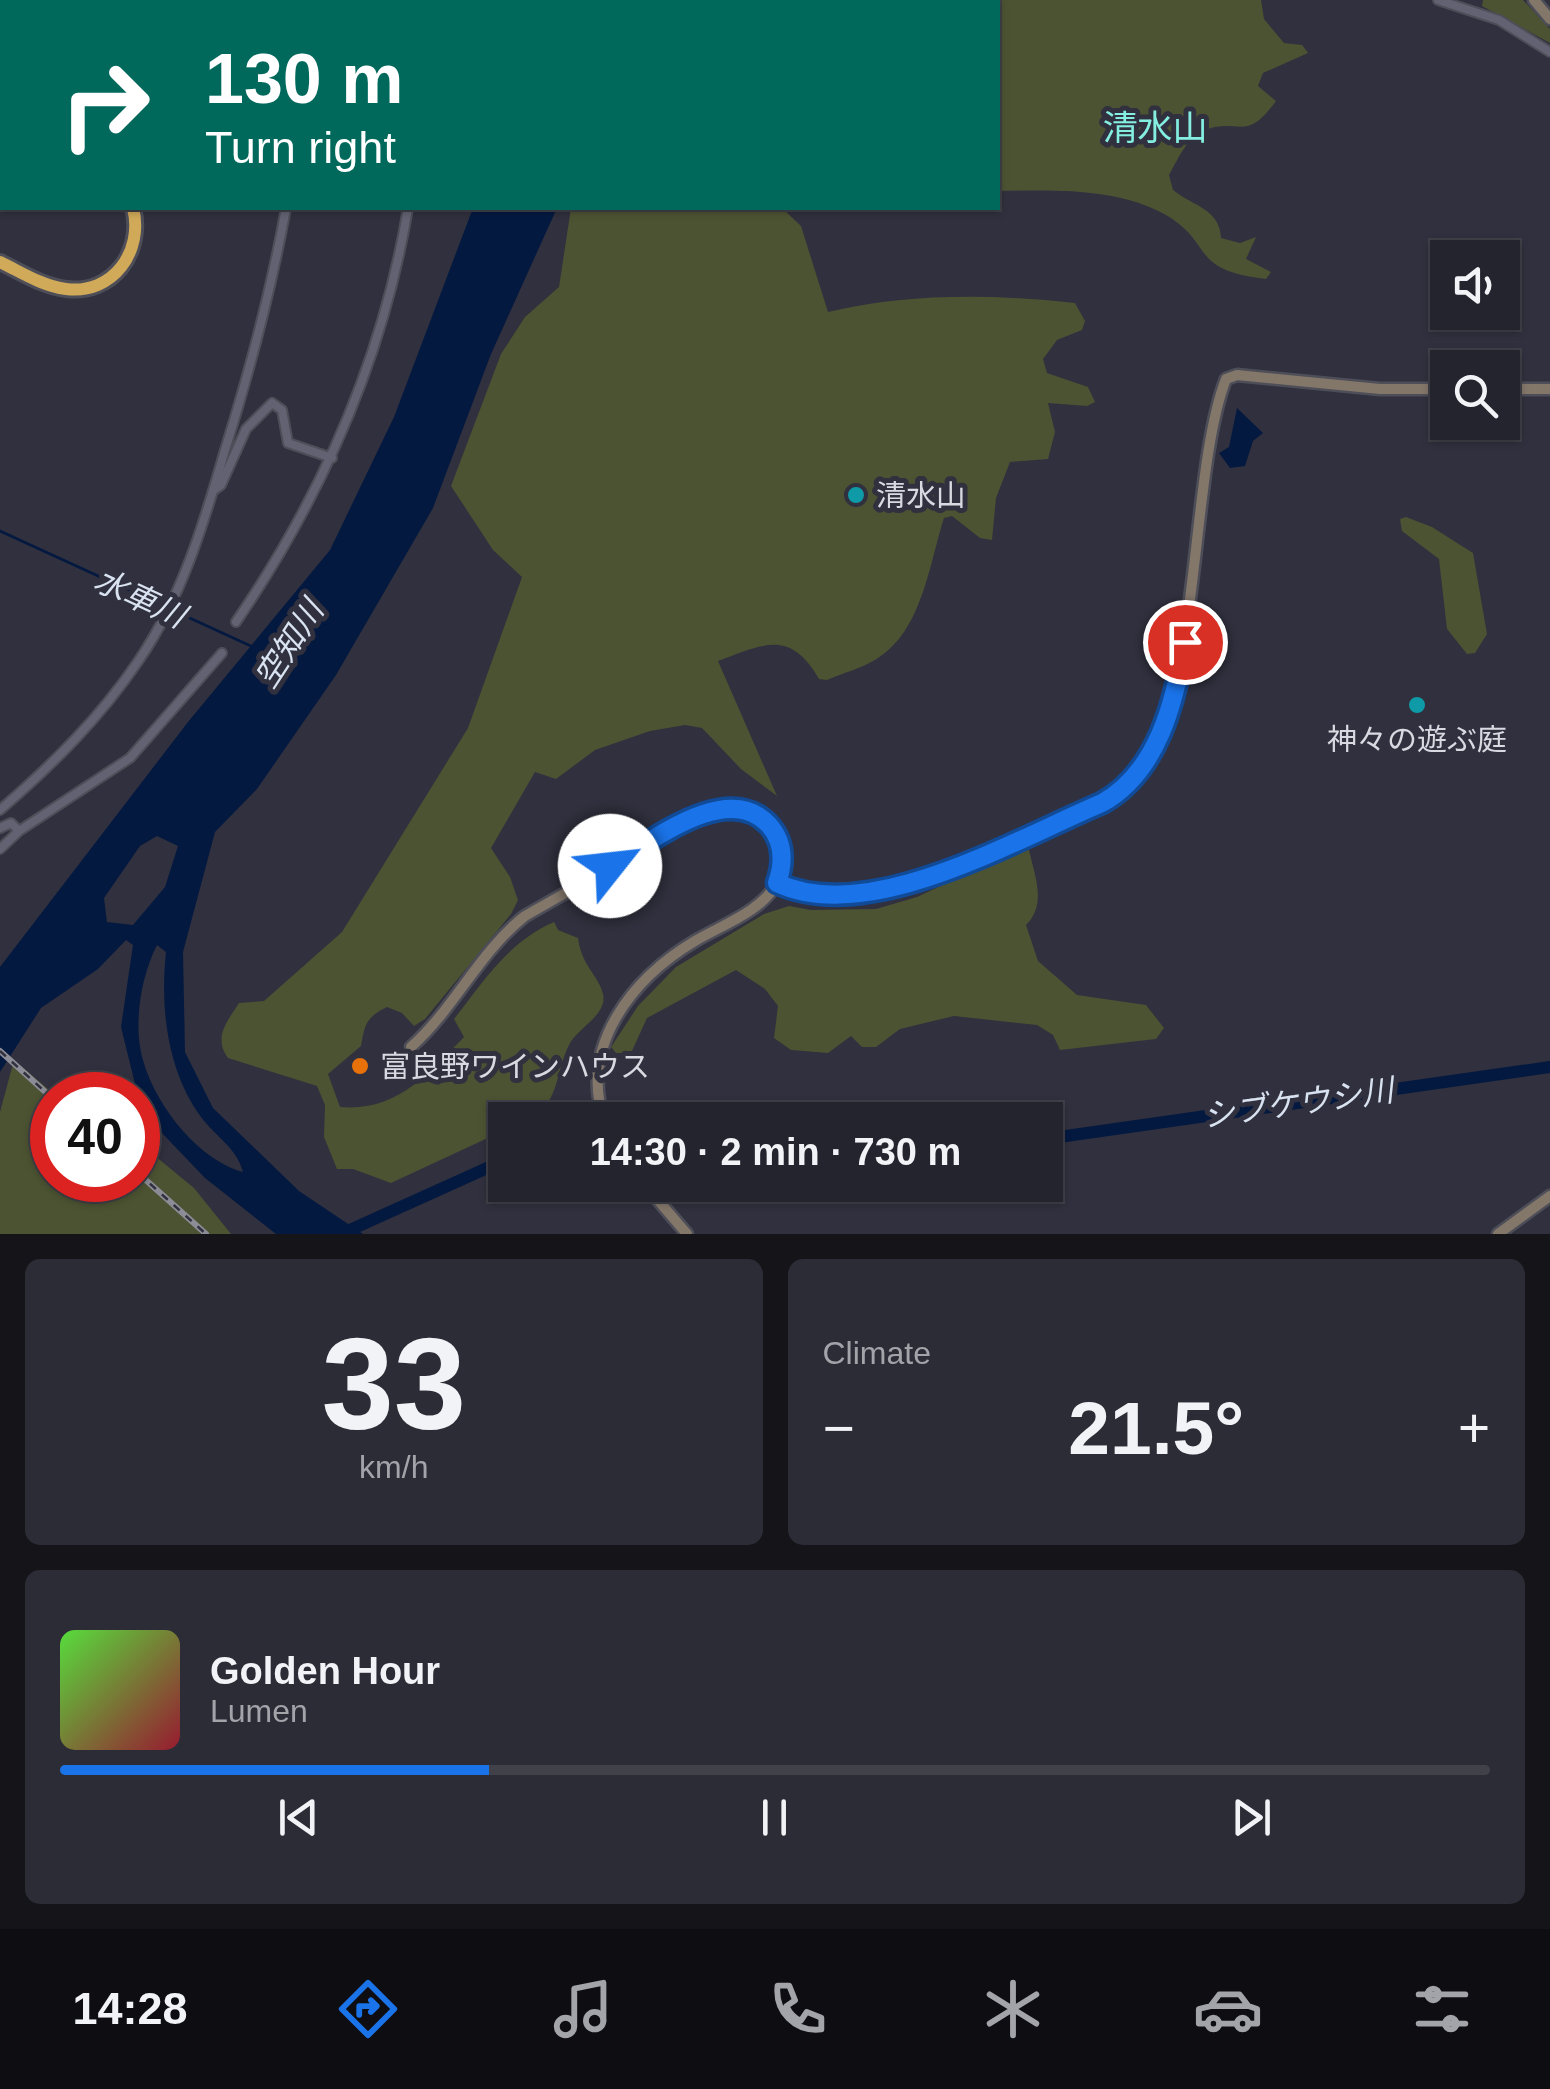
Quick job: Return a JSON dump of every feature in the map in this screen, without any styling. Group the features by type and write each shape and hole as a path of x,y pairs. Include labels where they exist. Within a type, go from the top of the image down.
{"highway":[{"path":"0,262 54,286 94,287 112,276 131,253 136,233 133,210"}],"street":[{"path":"1438,0 1499,20 1550,52"},
{"path":"1534,0 1550,19"},
{"path":"0,810 75,741 140,659 184,577 262,328 286,210"},
{"path":"236,622 264,581 332,458 374,351 408,210"},
{"path":"777,883 810,896 896,889 1102,803 1133,782 1152,753 1182,658 1199,506 1221,396 1229,377 1430,389"},
{"path":"1520,389 1550,389"},
{"path":"214,490 221,485 246,429 272,404 282,410 288,443 332,458"},
{"path":"0,849 19,831 130,758 222,653"},
{"path":"412,1047 525,916 704,814 736,808 767,824 782,855 777,883 759,904 678,952 628,1001 598,1053 600,1102"},
{"path":"0,828 11,823 19,831"},
{"path":"1498,1234 1550,1196"},
{"path":"660,1202 687,1234"}],"green space":[{"path":"1000,0 1261,0 1264,19 1284,43 1302,45 1308,53 1263,73 1258,86 1276,101 1257,122 1199,133 1169,175 1173,190 1211,214 1221,238 1240,243 1256,237 1246,259 1271,272 1266,279 1224,269 1181,226 1147,206 1105,195 1000,191"},
{"path":"1483,0 1523,0 1550,29 1550,43 1482,6"},
{"path":"571,210 784,210 801,226 828,312 889,301 951,297 1075,303 1085,321 1082,330 1057,340 1043,359 1047,373 1088,387 1095,402 1087,406 1048,403 1055,432 1048,459 1010,462 996,498 992,540 980,538 952,516 944,518 914,614 893,646 878,658 827,680 819,679 797,653 775,645 718,661 777,796 741,769 702,728 685,725 650,731 595,750 556,779 535,772 491,848 510,877 518,900 511,914 425,1019 414,1026 402,1013 387,1007 367,1023 361,1046 328,1074 340,1107 378,1103 410,1088 464,1037 454,1019 498,964 523,940 554,922 558,930 578,938 603,994 601,1008 569,1045 548,1102 488,1102 488,1138 391,1183 353,1169 337,1169 324,1137 325,1105 317,1086 228,1058 222,1036 239,1003 264,1001 342,932 468,728 522,577 493,550 451,486 501,354 525,317 559,287"},
{"path":"1406,517 1432,527 1473,553 1487,634 1475,653 1467,654 1447,629 1439,559 1402,531 1400,519"},
{"path":"1021,848 1029,850 1036,880 1036,908 1026,925 1038,961 1077,995 1146,1005 1164,1028 1156,1039 1060,1050 1053,1035 1037,1025 954,1016 900,1029 876,1047 862,1047 851,1036 828,1053 791,1050 774,1038 778,1006 765,989 736,970 647,1018 631,1053 616,1053 611,1047 638,1006 676,967 764,914 789,906 811,910 876,909 917,897"},
{"path":"14,1060 30,1074 30,1202 160,1202 160,1160 194,1188 231,1234 0,1234 0,1112"}],"water":[{"name":"空知川","path":"472,210 556,210 491,354 433,508 336,675 257,789 215,832 183,952 185,1052 213,1108 299,1191 363,1234 276,1234 205,1178 161,1132 160,1098 193,1141 209,1155 243,1172 231,1149 201,1117 180,1080 165,1016 166,952 157,945 139,1011 139,1039 147,1072 132,1072 121,1027 133,945 126,940 98,969 41,1008 0,1072 0,967 188,722 330,550 394,417","holes":["157,836 178,846 165,887 133,925 107,922 104,898 140,846"]},
{"path":"1237,408 1263,433 1253,441 1245,466 1230,468 1219,453 1229,447"}],"waterway":[{"name":"水車川","path":"0,531 253,647"},
{"name":"シブケウシ川","path":"1063,1136 1550,1067"},
{"name":"シブケウシ川","path":"341,1234 488,1168"}],"railway":[{"path":"0,1051 30,1078"},
{"path":"160,1193 206,1234"}],"place":[{"name":"清水山","path":"856,495"},
{"name":"神々の遊ぶ庭","path":"1417,705"},
{"name":"富良野ワインハウス","path":"360,1066"}],"district":[{"name":"清水山","path":"1155,127"}],"route":[{"path":"610,866 704,814 736,808 753,813 772,829 782,855 777,883 791,890 822,896 883,892 907,886 1124,790 1141,773 1152,753 1185,642"}]}
